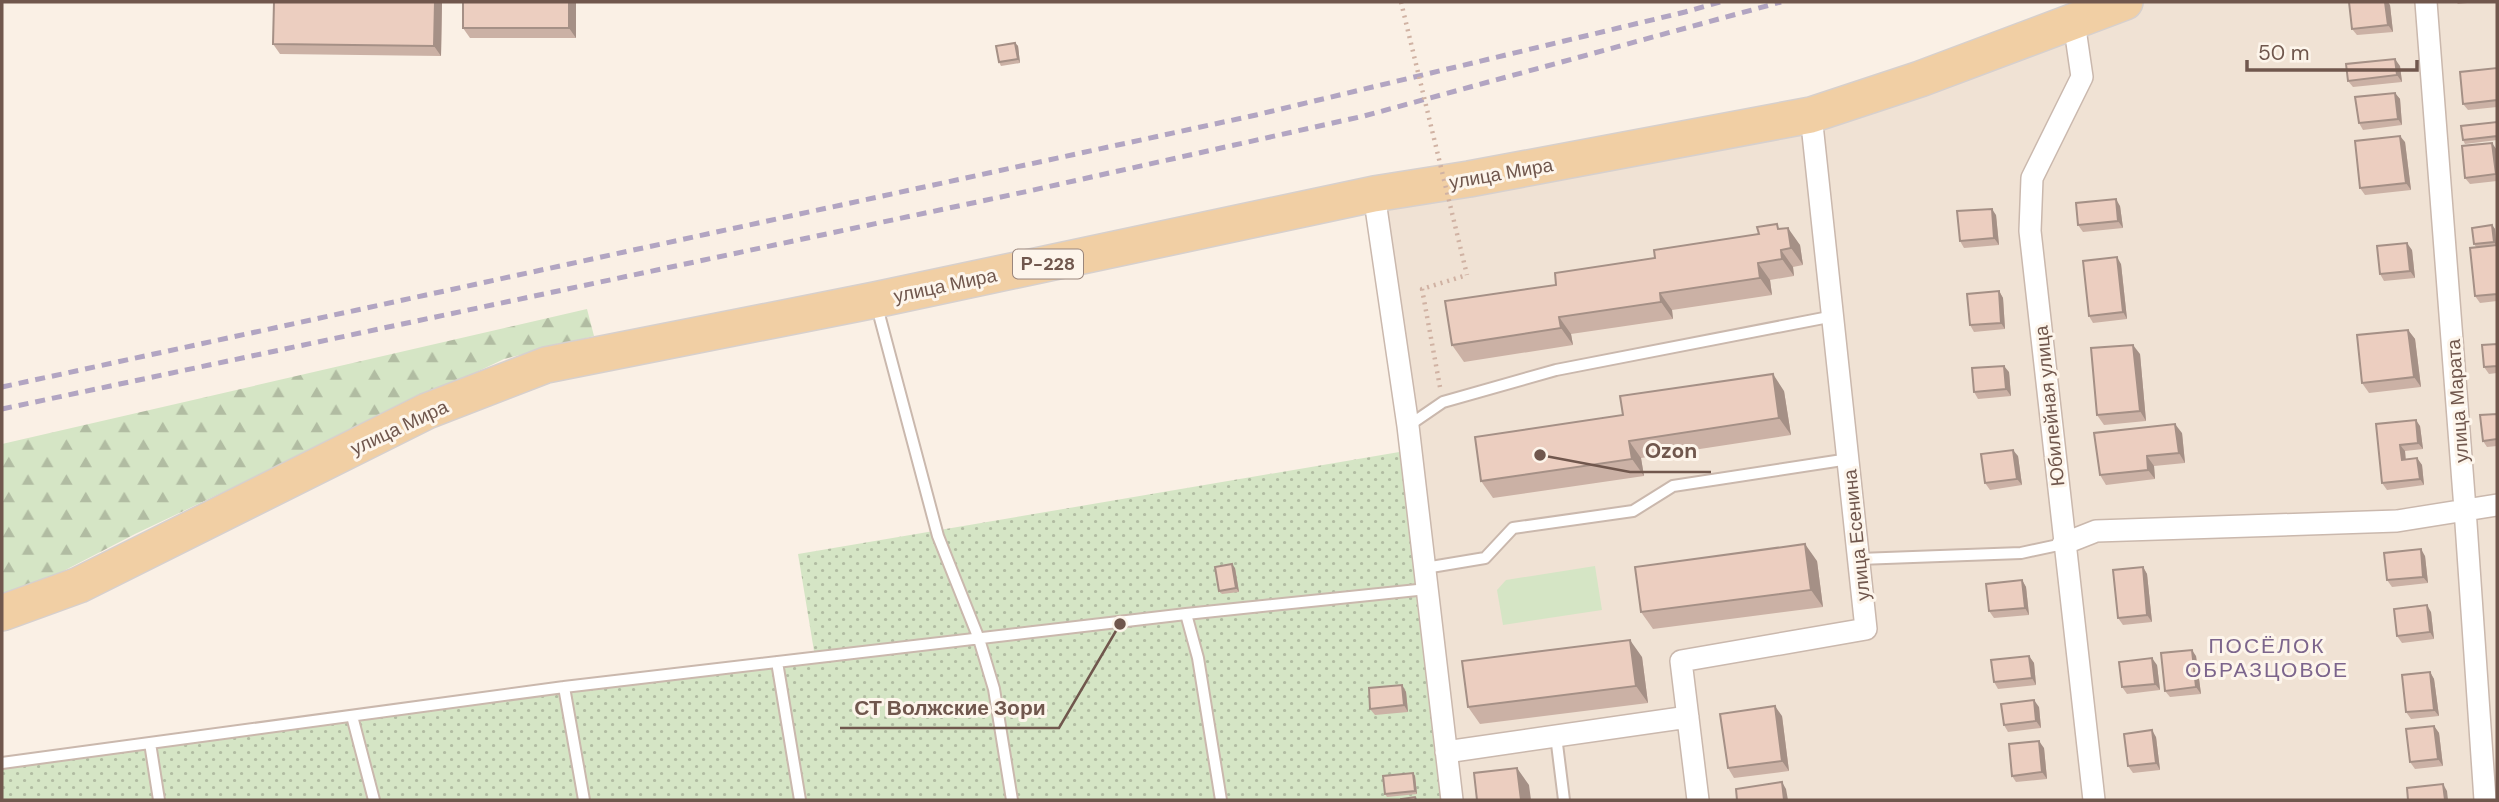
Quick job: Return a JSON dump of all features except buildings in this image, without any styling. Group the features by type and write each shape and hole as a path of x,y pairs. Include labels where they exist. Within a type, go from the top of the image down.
{"main road":[{"name":"улица Мира","path":"2,613 79,585 428,411 546,365 875,300 1374,194 1469,179 1811,115 1920,79 2125,2"}],"street":[{"name":"улица Марата","path":"2426,2 2485,800"},
{"name":"Юбилейная улица","path":"2074,22 2082,77 2032,178 2030,231 2063,544 2094,800"},
{"name":"улица Есенина","path":"1698,800 1681,661 1866,629 1811,115"},
{"path":"1374,194 1408,426 1452,800"},
{"path":"2063,544 2095,531 2397,521 2497,505"},
{"path":"1446,752 1688,717"}],"lane":[{"path":"875,300 938,536 979,639 994,690 1012,800"},
{"path":"1408,426 1443,402 1556,370 1834,316"},
{"path":"2,763 564,687 1186,614 1426,579 1485,558 1513,527 1633,511 1673,486 1849,459"},
{"path":"1859,559 2021,553 2063,544"},
{"path":"1186,614 1198,658 1221,800"},
{"path":"777,662 800,800"},
{"path":"564,687 584,800"},
{"path":"352,716 374,800"},
{"path":"1556,736 1564,800"},
{"path":"150,743 159,800"}],"path":[{"path":"1401,2 1467,275 1422,289 1443,402"}],"shaded area":[{"path":"2146,2 2497,2 2497,800 1452,800 1374,194 1809,133"}],"green space":[{"path":"587,309 594,336 504,359 135,534 17,595 2,598 2,444"},
{"path":"1411,450 1452,800 2,800 2,763 815,657 798,554"},
{"path":"1595,566 1602,610 1503,625 1497,590 1506,580"}],"railway":[{"path":"2,387 1256,115 1720,2"},
{"path":"2,409 1029,191 1364,116 1781,2"}],"place":[{"name":"Ozon","path":"1540,455"},
{"name":"СТ Волжские Зори","path":"1120,624"}],"district":[{"name":"ПОСЁЛОК ОБРАЗЦОВОЕ","path":"2267,658"}]}
